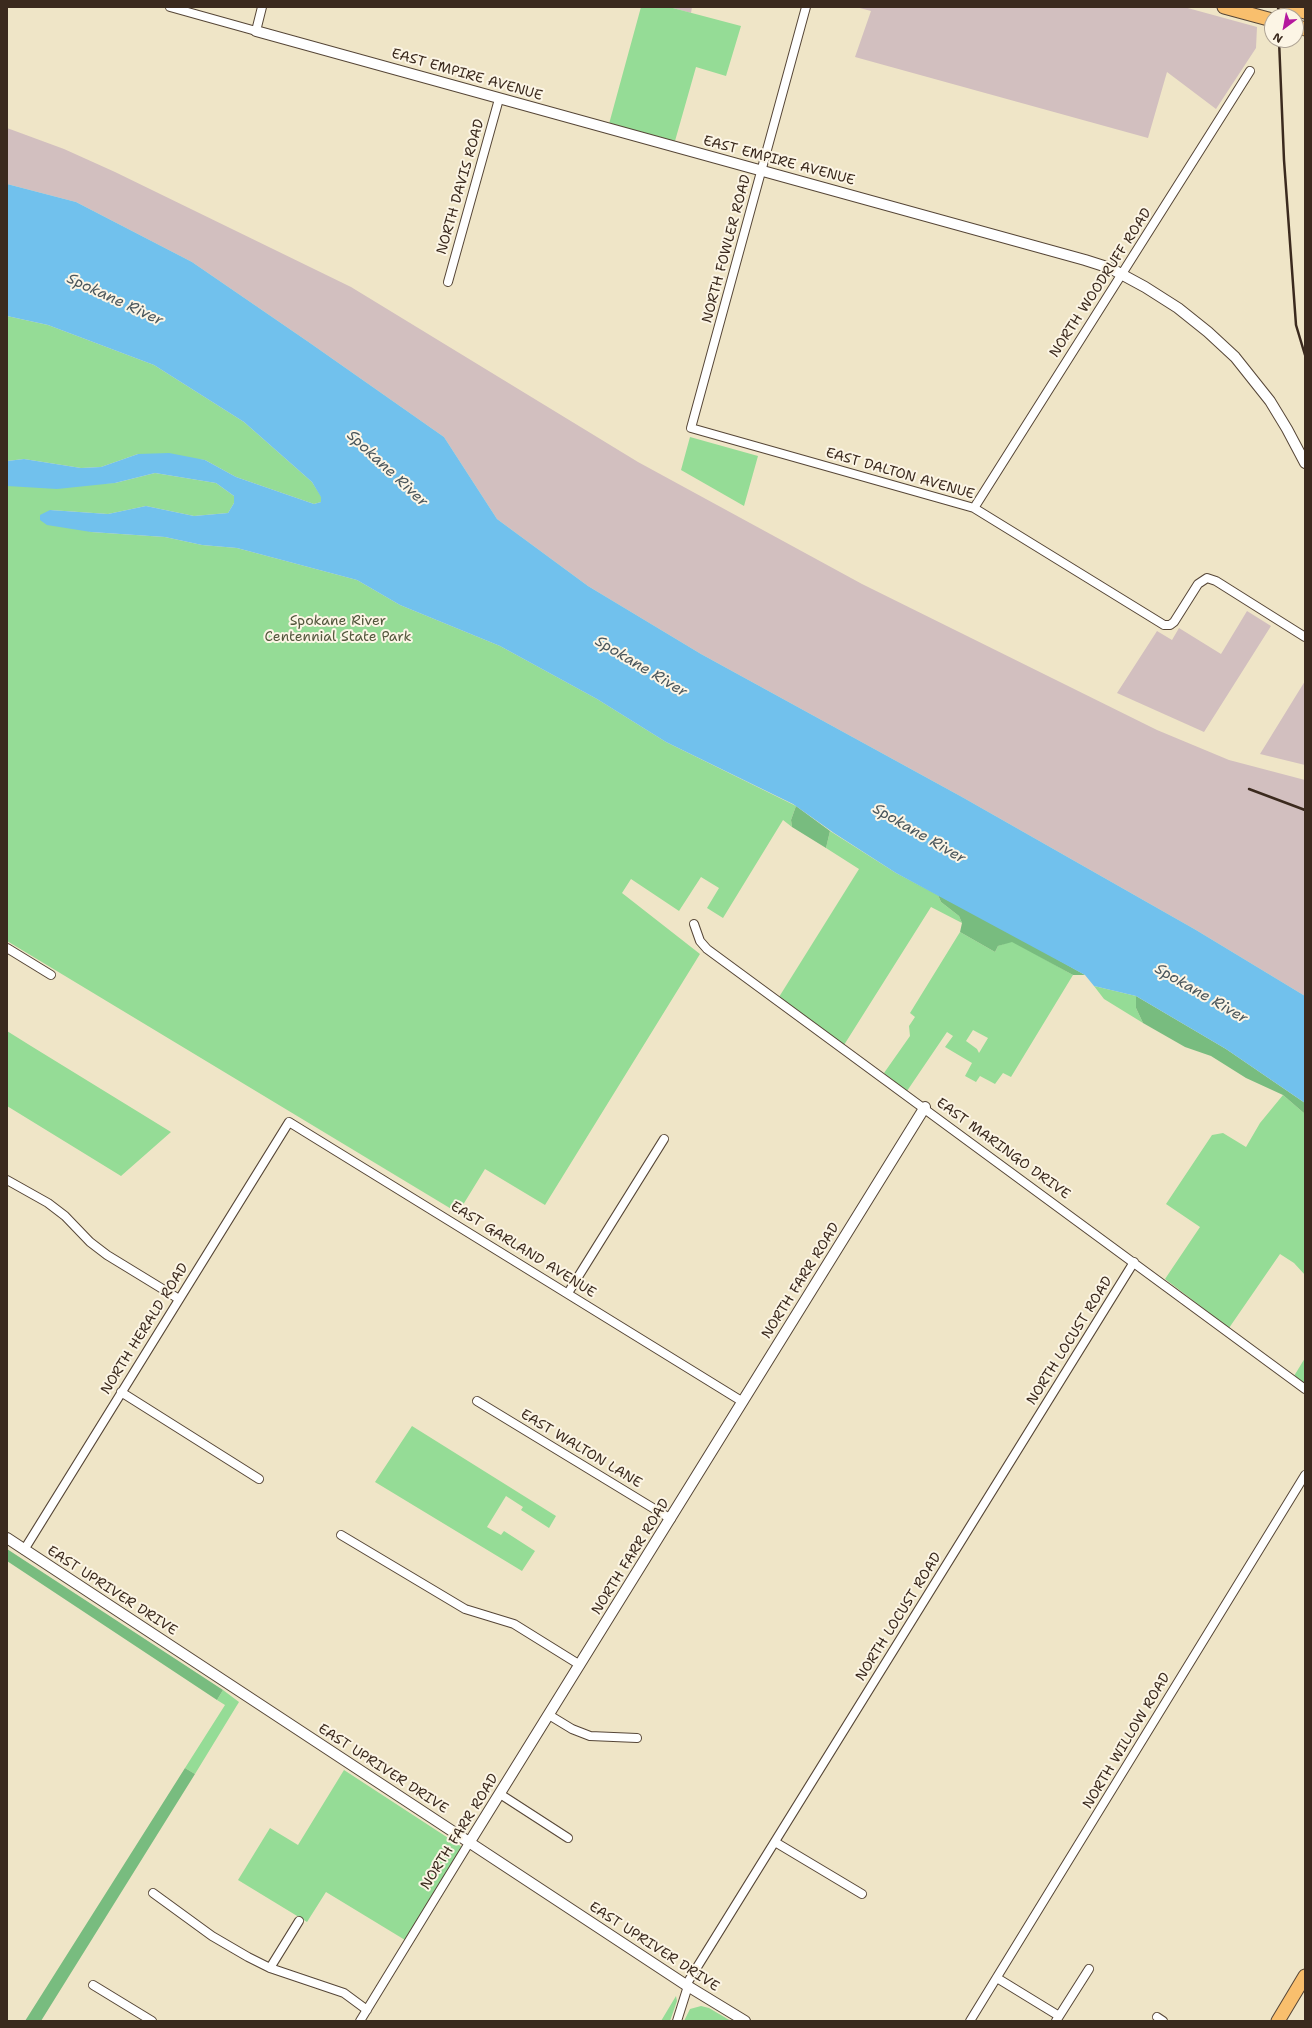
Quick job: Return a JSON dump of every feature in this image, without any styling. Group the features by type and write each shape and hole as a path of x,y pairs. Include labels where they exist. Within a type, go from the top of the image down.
{"main road":[{"path":"1224,7 1264,18"},
{"path":"1286,7 1305,12"},
{"path":"1278,2021 1305,1976"}],"street":[{"name":"EAST EMPIRE AVENUE","path":"170,7 761,172 1085,260 1121,274 1160,297 1194,320 1235,357 1270,401 1305,463"},
{"path":"256,31 262,7"},
{"name":"NORTH FOWLER ROAD","path":"691,428 806,7"},
{"name":"NORTH WOODRUFF ROAD","path":"974,508 1250,71"},
{"name":"NORTH DAVIS ROAD","path":"448,282 499,99"},
{"name":"EAST DALTON AVENUE","path":"691,428 974,508 1157,622 1170,625 1178,616 1198,584 1205,579 1216,581 1305,637"},
{"name":"EAST MARINGO DRIVE","path":"694,924 700,941 707,949 1305,1388"},
{"path":"7,948 51,975"},
{"name":"NORTH FARR ROAD","path":"360,2021 925,1108"},
{"name":"EAST GARLAND AVENUE","path":"289,1122 743,1402"},
{"name":"NORTH HERALD ROAD","path":"24,1550 289,1122"},
{"path":"568,1293 664,1139"},
{"path":"7,1180 59,1212 90,1242 107,1255 180,1298"},
{"name":"NORTH LOCUST ROAD","path":"677,2021 687,1986 1134,1262"},
{"path":"122,1392 259,1479"},
{"name":"EAST WALTON LANE","path":"477,1401 671,1519"},
{"name":"NORTH WILLOW ROAD","path":"970,2021 1305,1475"},
{"path":"341,1535 465,1609 514,1624 580,1665"},
{"name":"EAST UPRIVER DRIVE","path":"7,1538 687,1986 745,2021"},
{"path":"549,1715 572,1730 590,1736 637,1738"},
{"path":"500,1794 568,1838"},
{"path":"775,1842 862,1894"},
{"path":"153,1893 212,1936 270,1968 344,1993 367,2010"},
{"path":"270,1968 299,1921"},
{"path":"997,1978 1057,2018 1089,1969"},
{"path":"93,1985 152,2021"}],"shaded area":[{"path":"669,7 692,7 691,13"},
{"path":"856,7 1184,7 1257,27 1256,48 1216,109 1167,72 1148,138 855,57 871,11"},
{"path":"7,128 64,149 115,172 351,287 638,462 862,584 1157,730 1229,760 1305,780 1305,996 1196,930 962,797 701,654 588,586 497,519 444,437 310,343 192,262 76,202 7,184"},
{"path":"1247,611 1271,626 1204,732 1117,693 1157,631 1172,640 1179,628 1221,654"},
{"path":"1305,681 1305,765 1260,754"}],"green space":[{"path":"641,7 669,7 741,26 726,76 696,67 675,141 609,124"},
{"path":"7,316 48,325 154,365 244,422 312,482 321,496 321,502 314,504 236,477 205,460 138,454 101,467 81,468 24,459 7,461"},
{"path":"690,437 758,456 744,506 681,470"},
{"name":"Spokane River Centennial State Park","path":"155,473 216,483 234,496 234,503 228,513 194,516 146,506 108,514 50,510 91,532 165,537 202,545 237,548 357,580 400,605 500,646 597,699 666,742 796,806 791,820 792,827 783,820 723,918 707,908 719,888 701,877 679,911 631,879 622,893 700,954 545,1205 485,1169 458,1213 7,941 7,486 115,483"},
{"path":"796,806 830,831 826,848 792,827 791,820"},
{"path":"830,831 896,873 938,895 941,902 959,916 962,923 931,907 844,1045 779,997 859,869 826,848"},
{"path":"938,895 1016,936 1085,975 1073,975 1012,942 998,946 995,952 960,932 962,923 959,916 941,902"},
{"path":"960,932 995,952 998,946 1012,941 1073,975 1011,1077 1003,1073 995,1084 980,1076 976,1082 965,1076 972,1063 945,1047 953,1036 947,1032 907,1091 884,1073 910,1036 909,1026 915,1017 910,1013","holes":["973,1030 988,1038 979,1053 977,1049 966,1041"]},
{"path":"1094,986 1136,996 1136,1008 1143,1023 1104,999"},
{"path":"1136,996 1226,1049 1305,1103 1305,1114 1283,1095 1246,1078 1211,1056 1185,1047 1143,1023 1136,1008"},
{"path":"7,1031 171,1132 121,1176 7,1106"},
{"path":"1283,1095 1305,1114 1305,1275 1294,1263 1280,1254 1229,1328 1165,1279 1200,1227 1166,1204 1212,1135 1223,1133 1246,1147 1260,1123"},
{"path":"1305,1358 1305,1384 1294,1376"},
{"path":"412,1426 556,1516 549,1528 521,1510 523,1507 506,1496 487,1527 501,1535 504,1531 535,1551 522,1571 375,1482"},
{"path":"7,1549 223,1690 217,1700 7,1561"},
{"path":"223,1690 239,1702 195,1774 185,1768 225,1705 217,1700"},
{"path":"185,1768 195,1774 41,2021 25,2021"},
{"path":"344,1770 462,1847 405,1940 326,1892 307,1922 238,1880 270,1828 298,1845"},
{"path":"676,1996 677,2001 670,2021 661,2021"},
{"path":"701,2006 709,2008 731,2021 684,2021 690,2009"}],"water":[{"name":"Spokane River","path":"7,184 76,202 192,262 310,343 444,437 497,519 588,586 701,654 962,797 1196,930 1305,996 1305,1103 1226,1049 1136,996 1094,986 1085,975 896,873 834,833 793,804 666,742 597,699 500,646 400,605 357,580 237,548 202,545 165,537 91,532 47,525 40,520 40,515 50,510 108,514 146,506 194,516 228,513 234,503 234,496 216,483 155,473 115,483 57,489 7,486 7,461 24,459 81,468 101,467 138,454 169,453 205,460 236,477 314,504 321,502 321,497 312,482 244,422 154,365 48,325 7,316"}],"railway":[{"path":"1279,48 1284,160 1296,325 1305,355"},
{"path":"1249,789 1305,810"}]}
